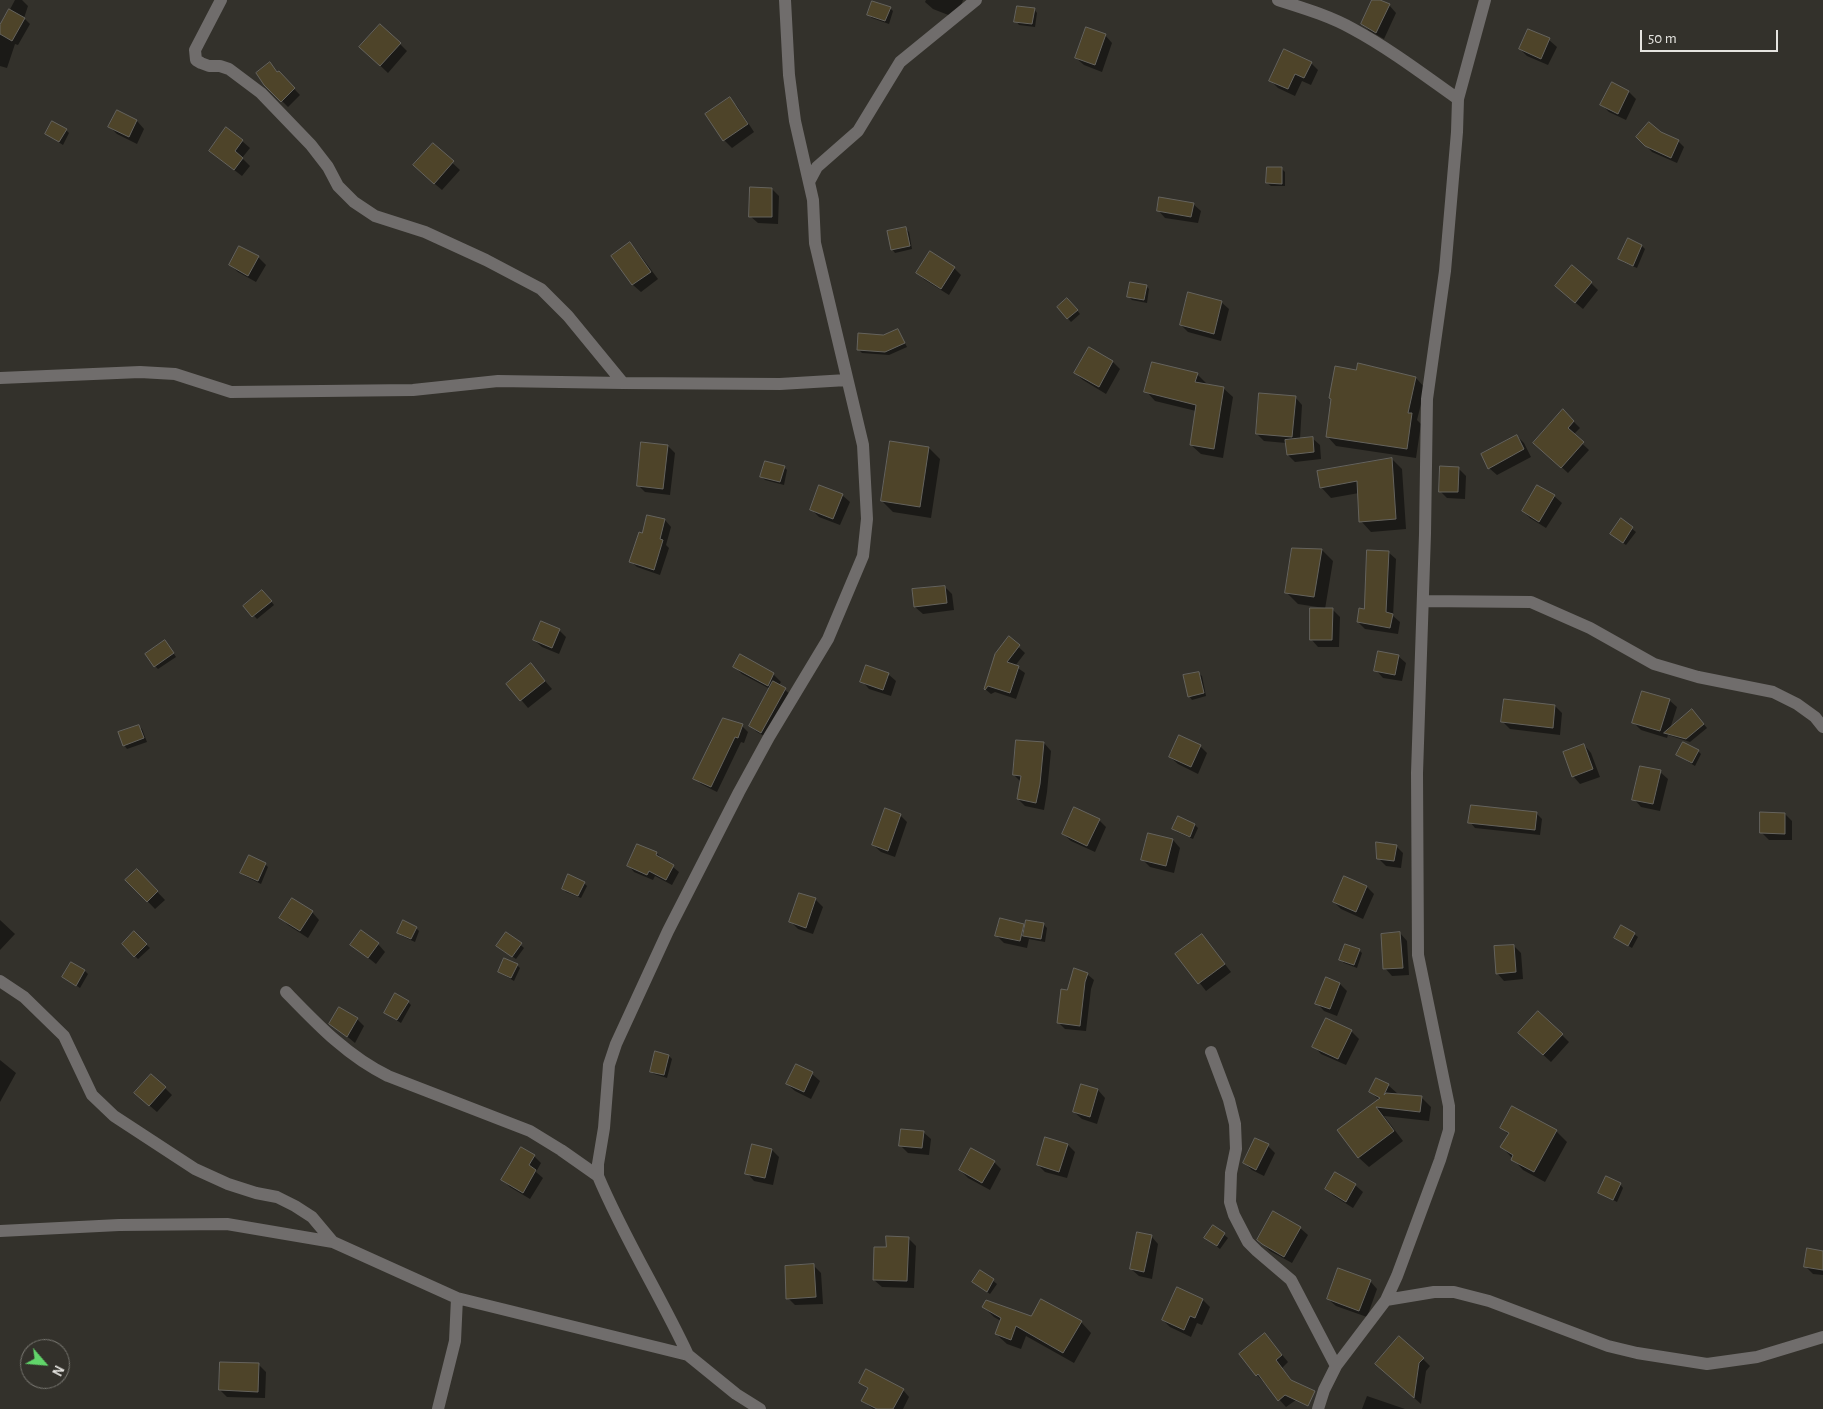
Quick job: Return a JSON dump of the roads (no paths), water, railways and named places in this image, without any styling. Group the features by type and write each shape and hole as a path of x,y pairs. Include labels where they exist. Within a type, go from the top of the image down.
{"street":[{"path":"221,0 195,50 196,60 210,66 220,66 229,69 260,94 311,145 328,167 338,186 354,202 375,216 425,232 486,260 541,290 568,316 623,384"},
{"path":"688,1355 598,1176 609,1065 616,1044 668,931 739,792 769,737 828,639 863,556 867,519 863,445 815,243 813,200 795,121 789,75 785,0"},
{"path":"809,182 817,168 858,131 900,62 976,0"},
{"path":"1278,0 1351,28 1387,49 1458,99"},
{"path":"1318,1409 1324,1390 1336,1366 1386,1300 1397,1276 1440,1160 1449,1130 1449,1106 1418,955 1417,774 1427,399 1445,271 1458,99 1485,0"},
{"path":"0,378 140,372 175,374 231,392 413,390 498,381 623,384 780,384 847,380"},
{"path":"1423,601 1530,602 1590,628 1654,664 1698,677 1773,692 1797,704 1815,717 1823,728"},
{"path":"0,981 24,997 64,1036 92,1095 114,1116 195,1169 228,1184 256,1193 277,1197 294,1206 312,1217 333,1242"},
{"path":"286,992 319,1026 368,1067 530,1131 598,1176"},
{"path":"1210,1052 1229,1100 1234,1124 1236,1149 1231,1173 1230,1202 1234,1215 1248,1242 1291,1280 1336,1366"},
{"path":"0,1231 120,1225 227,1224 333,1242 457,1298 688,1355 736,1394 760,1409"},
{"path":"1386,1300 1434,1292 1454,1292 1490,1301 1608,1346 1637,1353 1707,1364 1757,1357 1823,1337"},
{"path":"438,1409 455,1341 457,1298"}]}
